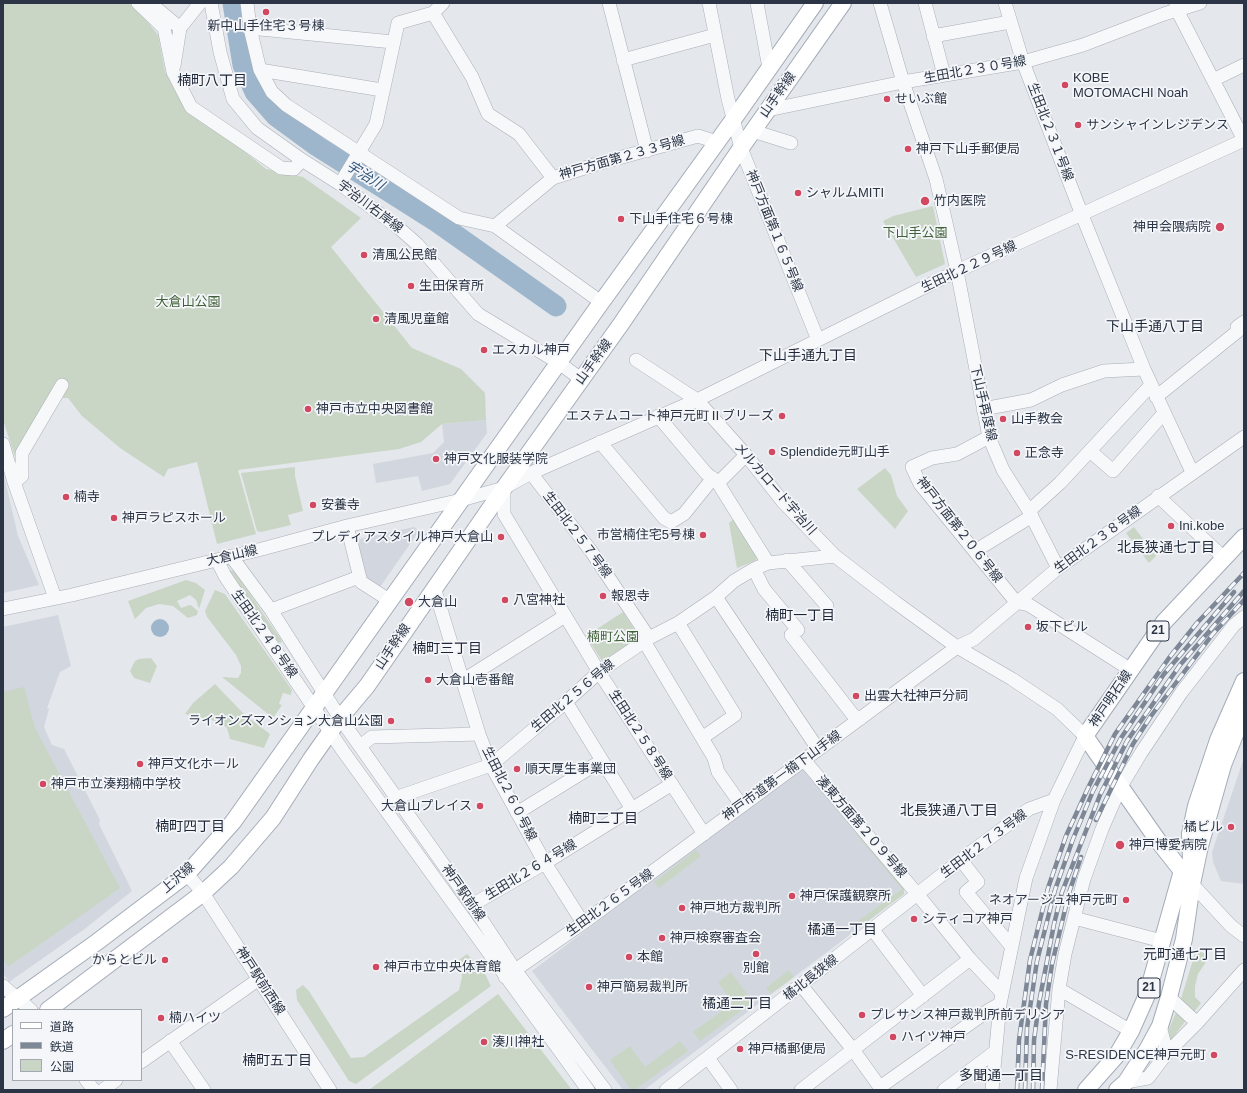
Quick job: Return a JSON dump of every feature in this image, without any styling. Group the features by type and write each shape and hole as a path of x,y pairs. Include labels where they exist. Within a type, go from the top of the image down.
{"main road":[{"name":"山手幹線","path":"314,707 815,3"},
{"name":"山手幹線","path":"340,718 366,686 434,587 621,324 740,148 843,3"},
{"name":"神戸明石線","path":"1187,878 1120,788 1085,736 1164,622 1244,537"},
{"name":"21","path":"1122,1086 1147,1050 1160,1026 1169,997 1184,939 1190,834 1196,806 1218,740 1244,681"},
{"name":"上沢線","path":"3,1009 187,874 232,822 314,707"},
{"name":"21","path":"1086,1090 1117,1055 1132,1031 1148,995 1162,941 1200,846 1223,765 1244,712"},
{"name":"上沢線","path":"49,1009 203,893 231,867 273,818 340,718"},
{"path":"3,1041 12,1035"}],"street":[{"path":"138,3 164,28 173,72 191,107 239,139 254,152 281,168 294,169 302,160"},
{"path":"150,3 180,28"},
{"path":"173,72 180,28 200,3"},
{"name":"宇治川右岸線","path":"211,3 220,52 233,99 257,128 302,160 344,179 417,244 478,314 563,358 585,374"},
{"path":"247,3 250,28 260,70 272,92 286,105 358,156 459,218 495,226 600,305"},
{"path":"344,179 376,124 382,90 398,23 433,13 443,3"},
{"path":"609,3 647,150"},
{"name":"神戸方面第１６５号線","path":"709,3 740,148 818,340"},
{"path":"757,3 769,68"},
{"name":"下山手再度線","path":"880,3 936,179 957,271 989,437 1003,470 1030,514 1058,568"},
{"path":"925,3 944,75"},
{"name":"生田北２３１号線","path":"1006,3 1010,22 1023,62 1082,215 1144,369 1192,472"},
{"name":"生田北２３０号線","path":"768,110 904,82 1023,62 1083,46 1176,7 1200,3"},
{"path":"1176,7 1244,140"},
{"path":"433,13 472,77 488,114 519,134 553,178"},
{"path":"933,36 1010,22"},
{"path":"250,28 393,42"},
{"path":"624,60 715,35"},
{"path":"1213,80 1244,65"},
{"path":"260,70 382,90"},
{"path":"753,131 791,143"},
{"name":"神戸方面第２３３号線","path":"495,226 553,178 597,164 698,136 717,142"},
{"name":"生田北２２９号線","path":"697,400 957,271 1244,140"},
{"path":"975,551 1030,514 1090,450 1154,391 1238,331 1237,327 1244,322"},
{"name":"メルカロード宇治川","path":"636,360 697,400 746,455 783,502 835,556 957,647 1012,679 1056,709 1085,736"},
{"path":"983,409 1031,400 1062,385 1104,372 1144,369"},
{"path":"14,482 22,476 22,453 62,385"},
{"path":"461,500 504,488 531,473 697,400"},
{"path":"1090,450 1113,470 1164,413"},
{"path":"658,416 716,480 768,563"},
{"name":"神戸方面第２０６号線","path":"989,437 957,454 932,458 912,467 920,484 1016,602"},
{"name":"生田北２３８号線","path":"957,647 974,639 1058,568 1192,472 1244,437"},
{"path":"600,442 664,518 671,522 684,514 716,480 746,455"},
{"path":"3,444 14,482 55,598"},
{"name":"生田北２５７号線","path":"531,473 591,551 647,640 714,758 718,772 742,806"},
{"name":"生田北２５８号線","path":"504,488 504,514 599,672 704,834"},
{"path":"1158,496 1224,558"},
{"name":"大倉山線","path":"3,609 216,560 347,526 461,500"},
{"path":"347,526 361,582 389,600"},
{"name":"生田北２４８号線","path":"231,556 271,610 324,693"},
{"name":"生田北２５６号線","path":"395,798 491,765 599,672 647,640 678,623 716,597 734,581 754,569 768,563 835,556"},
{"name":"生田北２４８号線","path":"216,560 224,576 314,707"},
{"path":"787,560 827,606"},
{"path":"754,569 764,589 853,715 860,719"},
{"path":"271,610 359,577"},
{"name":"生田北２６０号線","path":"434,587 462,681 479,734 491,765 545,863 583,923"},
{"path":"716,597 818,749"},
{"path":"1016,602 1029,605 1131,670"},
{"path":"462,681 565,616"},
{"path":"1050,1090 1059,989 1074,918 1084,879 1120,788 1141,753 1181,693 1234,625 1244,617"},
{"path":"678,623 735,715 702,738"},
{"name":"神戸市道第一楠下山手線","path":"704,834 957,647"},
{"name":"神戸駅前線","path":"324,693 395,798 472,905 510,973 588,1090"},
{"path":"566,702 632,810"},
{"name":"神戸駅前線","path":"314,707 439,884 605,1090"},
{"path":"360,746 372,737 479,734"},
{"path":"992,1090 1001,999 1026,878 1054,800 1085,736"},
{"name":"湊東方面第２０９号線","path":"804,760 970,958 1001,999"},
{"path":"517,813 601,761"},
{"name":"生田北２６４号線","path":"472,905 545,863 672,784"},
{"name":"生田北２７３号線","path":"918,895 961,860 1029,809 1054,800"},
{"path":"416,827 418,839 438,871 440,879 439,884"},
{"name":"生田北２６５号線","path":"510,973 583,923 704,834"},
{"path":"961,860 978,882 966,892 1012,947"},
{"name":"神戸駅前西線","path":"187,874 203,893 330,1090"},
{"path":"1187,878 1231,926 1244,936"},
{"name":"橘北長狭線","path":"666,1090 918,895"},
{"path":"1074,918 1162,941"},
{"path":"873,930 923,996"},
{"path":"801,1090 854,1051 970,958"},
{"path":"1122,1086 1148,1078 1167,1054 1244,970"},
{"path":"142,1061 259,979"},
{"path":"801,985 854,1051 877,1087 989,1010 1001,999"},
{"path":"3,986 17,1000 30,1009"},
{"path":"1059,989 1132,1031"},
{"path":"1169,997 1197,1023"},
{"path":"1160,1026 1167,1054"},
{"path":"170,1041 204,1090"},
{"path":"944,1090 996,1051"},
{"path":"708,1058 731,1090"},
{"path":"87,1081 94,1090"},
{"path":"103,1090 115,1081"},
{"path":"1122,1086 1140,1090"}],"shaded area":[{"name":"神戸文化服装学院","path":"486,420 487,433 450,484 422,491 418,476 376,483 373,464 433,453 444,442 442,424"},
{"path":"3,471 18,536 39,585 3,593"},
{"path":"414,527 419,531 378,590 365,581 355,540"},
{"name":"神戸市立湊翔楠中学校","path":"58,615 71,666 60,672 47,708 49,709 44,727 52,745 64,749 100,820 99,824 132,891 86,928 9,982 3,973 3,627"},
{"path":"1244,758 1244,884 1221,881 1213,862 1212,852"},
{"name":"神戸地方裁判所","path":"798,770 805,770 904,884 904,894 644,1090 623,1090 532,971"}],"green space":[{"name":"大倉山公園","path":"3,3 129,3 143,16 158,35 165,72 188,110 238,146 266,169 303,177 361,218 331,247 412,348 461,369 485,393 486,420 442,424 421,442 399,449 238,470 256,534 217,544 197,462 168,469 164,477 120,448 82,416 68,398 63,398 64,391 16,460 3,420"},
{"name":"下山手公園","path":"933,206 945,264 916,277 883,221 893,216"},
{"path":"295,467 295,476 303,511 288,515 291,525 261,532 257,531 241,473"},
{"path":"885,468 891,475 897,496 908,511 895,529 857,489"},
{"path":"736,517 760,555 755,561 737,568 729,523"},
{"path":"1134,527 1156,556 1149,563 1126,533"},
{"path":"230,570 234,571 282,641 281,643 278,642 230,573"},
{"path":"186,580 196,583 205,590 199,609 196,600 190,595 177,601 181,608 190,605 192,606 198,611 197,615 188,618 173,606 159,604 146,608 135,619 128,601"},
{"path":"215,590 225,594 292,690 291,695 283,693 279,704 282,705 273,718 222,677 238,678 241,673 241,666 236,655 207,617 205,611"},
{"name":"楠町公園","path":"623,612 639,637 602,661 586,636"},
{"path":"151,658 157,666 150,683 134,678 130,671 135,661 139,659"},
{"path":"215,684 244,714 270,734 264,748 230,739 227,728 220,722 185,714 193,703"},
{"name":"神戸市立湊翔楠中学校","path":"24,687 35,728 120,888 8,967 3,958 3,692"},
{"path":"858,832 904,884 904,894 858,928 854,924 902,889 856,834"},
{"path":"696,850 701,856 659,888 654,882"},
{"path":"1196,950 1206,954 1208,959 1198,974 1195,986 1195,997 1201,1003 1194,1012 1180,1002"},
{"path":"467,954 484,972 491,986 356,1084 349,1081 297,1000 296,990 303,985 309,991 351,1058 364,1057 459,990 462,977 459,960"},
{"path":"789,970 794,977 771,994 766,988"},
{"path":"731,972 753,1002 700,1041 693,1032 733,1003 718,982"},
{"name":"湊川神社","path":"498,994 572,1090 369,1090"},
{"path":"1177,1010 1187,1019 1171,1040 1166,1041 1166,1036"},
{"path":"680,1041 688,1051 635,1090 631,1090 610,1060 630,1046 645,1067"}],"water":[{"path":"160,619 166,622 169,628 166,634 160,637 154,634 151,628 154,622"}],"waterway":[{"name":"宇治川","path":"233,3 243,65 255,92 276,116 317,146 437,222 556,306"}],"railway":[{"path":"1017,1090 1019,1040 1030,960 1048,888 1066,836 1115,734 1169,658 1197,623 1244,573"},
{"path":"1033,1090 1034,1040 1039,1003 1054,924 1062,892 1100,795 1127,741 1180,665 1244,591"},
{"path":"1025,1090 1027,1028 1037,961 1055,890 1073,839 1093,791 1121,738 1164,674 1234,592"},
{"path":"1096,820 1133,744 1151,716 1212,635 1244,600"},
{"path":"1042,1090 1046,1004 1052,964 1069,893 1081,857"}],"place":[{"name":"新中山手住宅３号棟","path":"266,12"},
{"name":"KOBE MOTOMACHI Noah","path":"1065,85"},
{"name":"せいぶ館","path":"887,99"},
{"name":"サンシャインレジデンス","path":"1078,125"},
{"name":"神戸下山手郵便局","path":"908,149"},
{"name":"シャルムMITI","path":"798,193"},
{"name":"竹内医院","path":"925,201"},
{"name":"下山手住宅６号棟","path":"621,219"},
{"name":"神甲会隈病院","path":"1220,227"},
{"name":"清風公民館","path":"364,255"},
{"name":"生田保育所","path":"411,286"},
{"name":"清風児童館","path":"376,319"},
{"name":"エスカル神戸","path":"484,350"},
{"name":"神戸市立中央図書館","path":"308,409"},
{"name":"エステムコート神戸元町Ⅱブリーズ","path":"782,416"},
{"name":"山手教会","path":"1003,419"},
{"name":"Splendide元町山手","path":"772,452"},
{"name":"正念寺","path":"1017,453"},
{"name":"神戸文化服装学院","path":"436,459"},
{"name":"楠寺","path":"66,497"},
{"name":"安養寺","path":"313,505"},
{"name":"神戸ラピスホール","path":"114,518"},
{"name":"Ini.kobe","path":"1171,526"},
{"name":"市営楠住宅5号棟","path":"703,535"},
{"name":"プレディアスタイル神戸大倉山","path":"501,537"},
{"name":"報恩寺","path":"603,596"},
{"name":"八宮神社","path":"505,600"},
{"name":"大倉山","path":"409,602"},
{"name":"坂下ビル","path":"1028,627"},
{"name":"大倉山壱番館","path":"428,680"},
{"name":"出雲大社神戸分祠","path":"856,696"},
{"name":"ライオンズマンション大倉山公園","path":"391,721"},
{"name":"神戸文化ホール","path":"140,764"},
{"name":"順天厚生事業団","path":"517,769"},
{"name":"神戸市立湊翔楠中学校","path":"43,784"},
{"name":"大倉山プレイス","path":"480,806"},
{"name":"橘ビル","path":"1231,827"},
{"name":"神戸博愛病院","path":"1120,845"},
{"name":"神戸保護観察所","path":"792,896"},
{"name":"ネオアージュ神戸元町","path":"1126,900"},
{"name":"神戸地方裁判所","path":"682,908"},
{"name":"シティコア神戸","path":"914,919"},
{"name":"神戸検察審査会","path":"662,938"},
{"name":"別館","path":"756,954"},
{"name":"本館","path":"629,957"},
{"name":"からとビル","path":"165,960"},
{"name":"神戸市立中央体育館","path":"376,967"},
{"name":"神戸簡易裁判所","path":"589,987"},
{"name":"プレサンス神戸裁判所前デリシア","path":"862,1015"},
{"name":"楠ハイツ","path":"161,1018"},
{"name":"ハイツ神戸","path":"893,1037"},
{"name":"湊川神社","path":"484,1042"},
{"name":"神戸橘郵便局","path":"740,1049"},
{"name":"S-RESIDENCE神戸元町","path":"1214,1055"}],"district":[{"name":"楠町八丁目","path":"212,81"},
{"name":"下山手通八丁目","path":"1155,327"},
{"name":"下山手通九丁目","path":"808,356"},
{"name":"北長狭通七丁目","path":"1166,548"},
{"name":"楠町一丁目","path":"800,616"},
{"name":"楠町三丁目","path":"447,649"},
{"name":"北長狭通八丁目","path":"949,811"},
{"name":"楠町二丁目","path":"603,819"},
{"name":"楠町四丁目","path":"190,827"},
{"name":"橘通一丁目","path":"842,930"},
{"name":"元町通七丁目","path":"1185,955"},
{"name":"橘通二丁目","path":"737,1004"},
{"name":"楠町五丁目","path":"277,1061"},
{"name":"多聞通一丁目","path":"1001,1076"}]}
